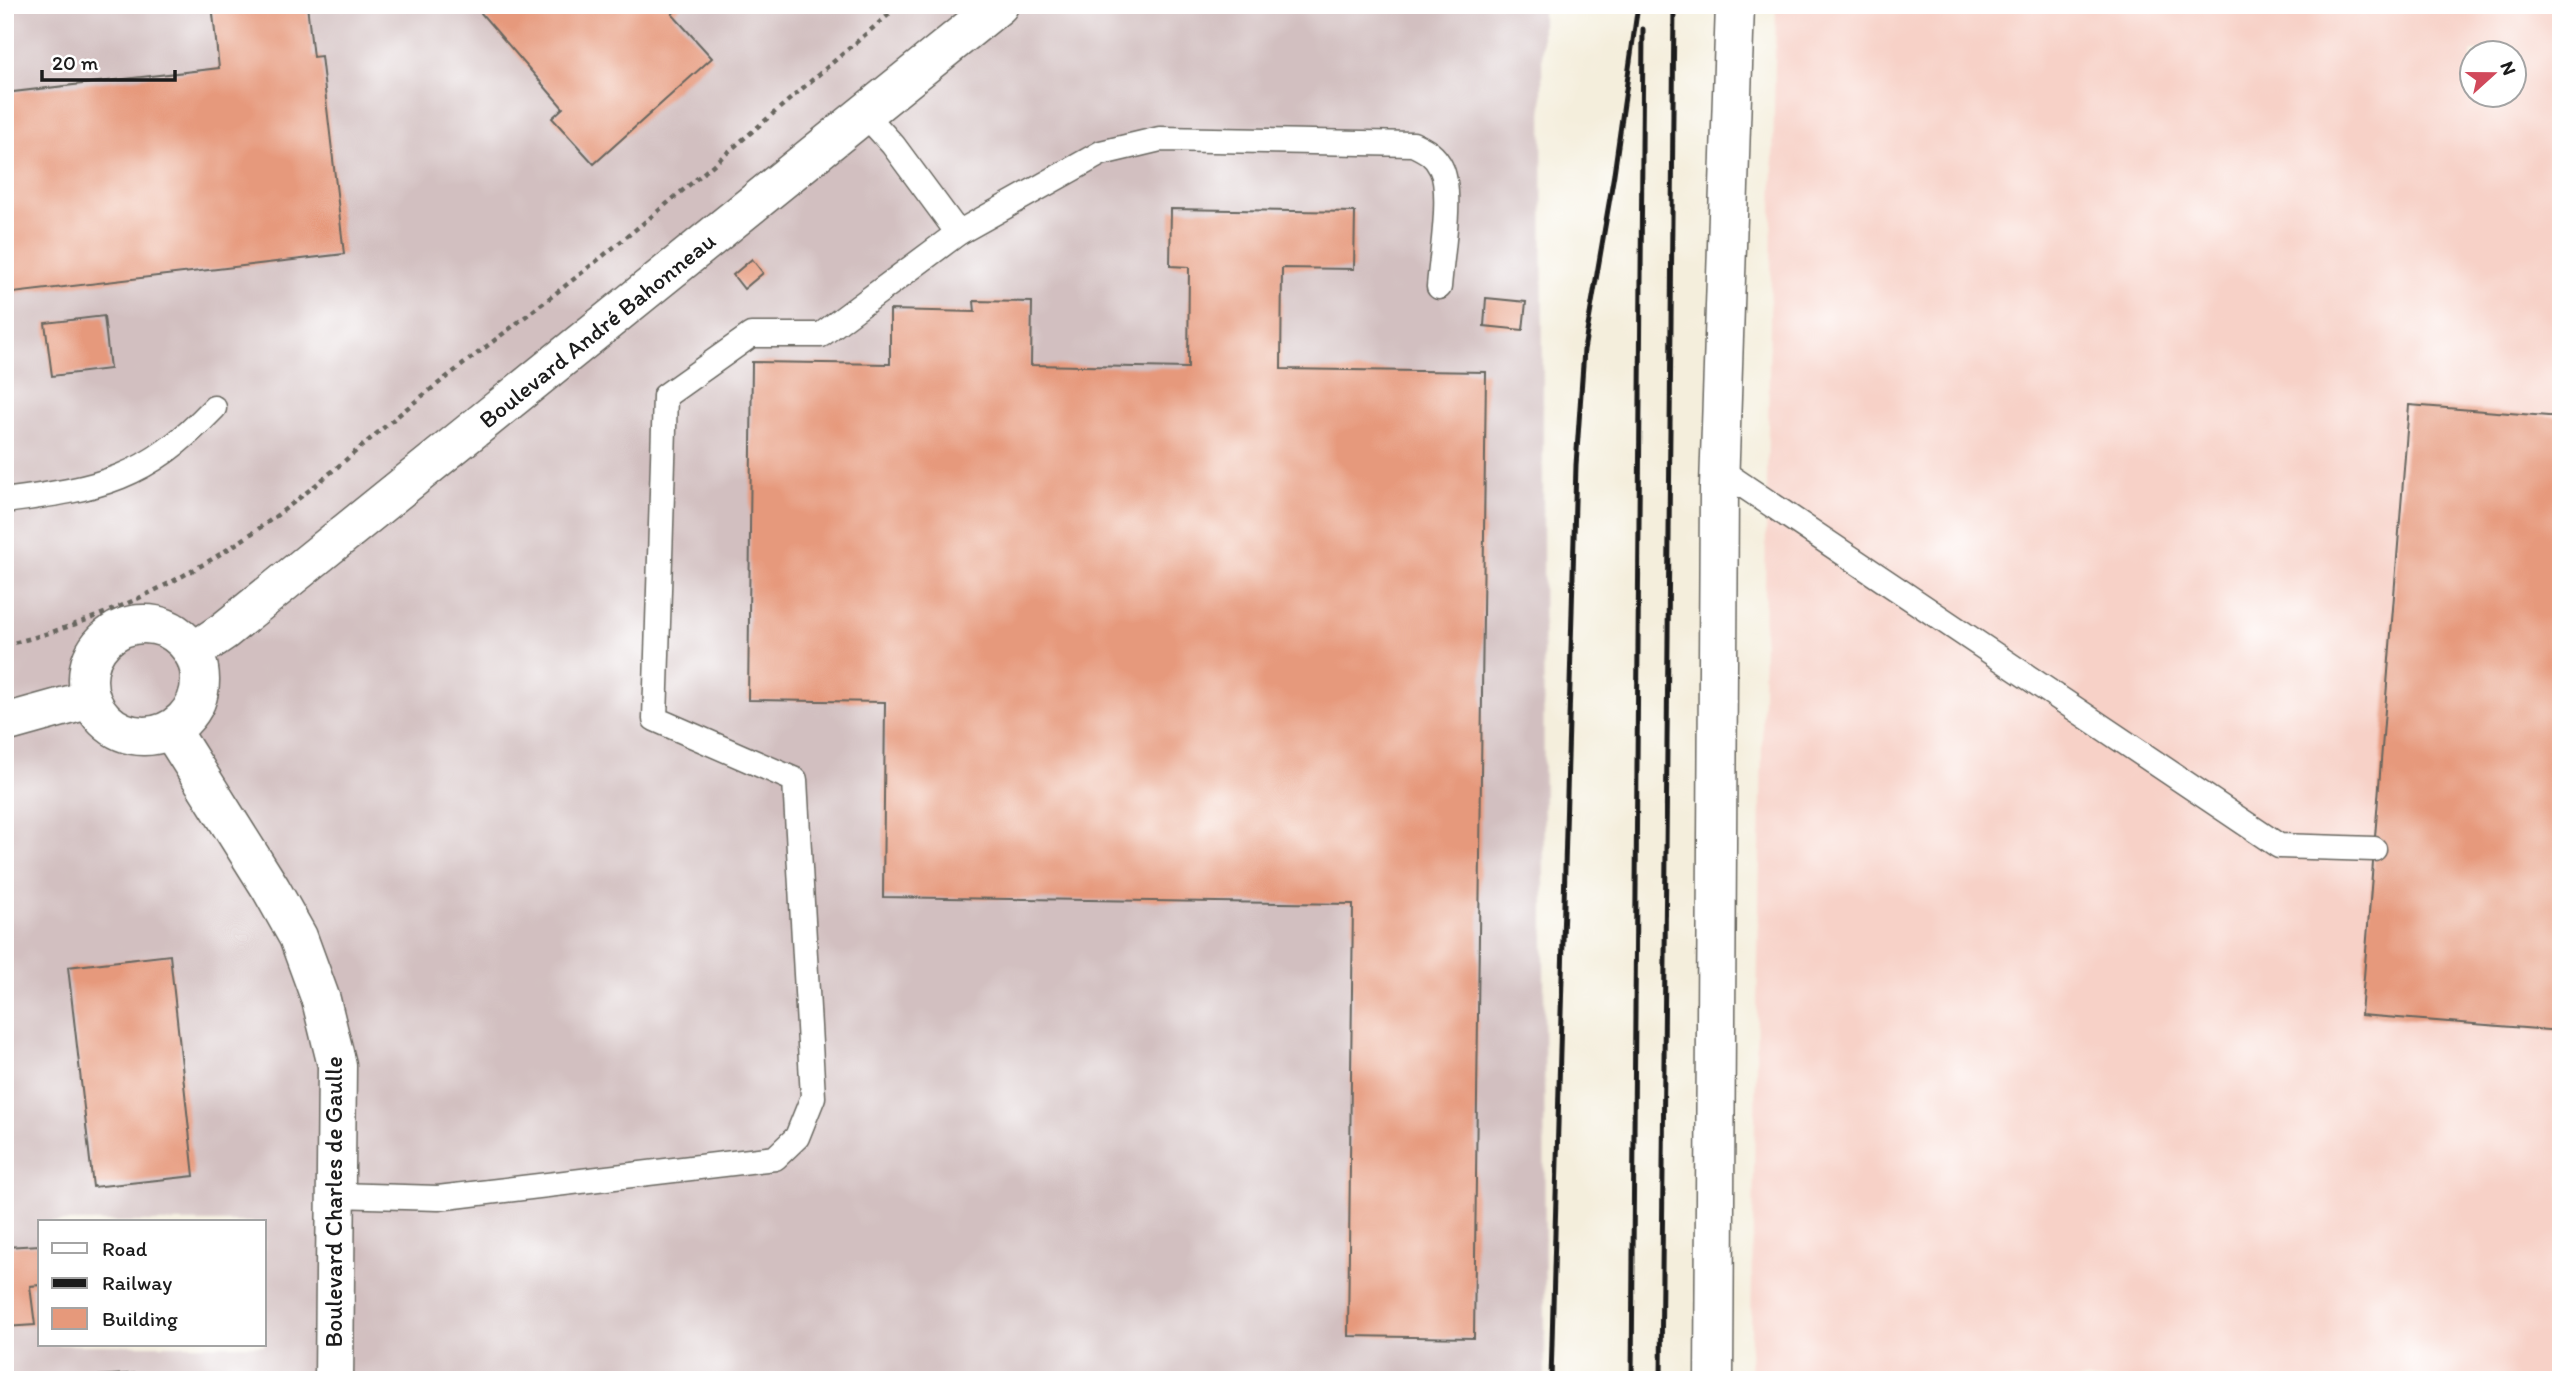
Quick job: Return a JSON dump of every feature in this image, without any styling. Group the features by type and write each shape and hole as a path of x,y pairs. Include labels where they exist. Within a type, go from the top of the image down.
{"street":[{"name":"Boulevard André Bahonneau","path":"193,652 224,631 407,485 863,112 999,5"},
{"path":"1714,1380 1720,470 1735,5"},
{"path":"136,623 158,625 178,635 193,652 200,673 198,695 189,715 172,730 150,737 128,735 109,725 94,709 87,687 88,665 98,645 115,630 136,623"},
{"path":"5,723 91,699"},
{"name":"Boulevard Charles de Gaulle","path":"172,730 298,937 321,1000 337,1065 334,1380"}],"lane":[{"path":"863,112 893,145 958,233"},
{"path":"336,1195 438,1198 761,1160 775,1158 797,1137 813,1097 794,780 655,719 665,396 751,335 821,335 958,233 1101,153 1160,139 1413,144 1430,152 1442,169 1446,192 1438,287"},
{"path":"5,501 90,488 121,478 155,460 214,408"},
{"path":"1720,470 2279,846 2374,849"}],"path":[{"path":"5,645 66,629 136,600 201,565 292,504 418,400 599,259 900,5"}],"shaded area":[{"path":"5,5 1542,5 1545,1380 5,1380"},
{"path":"1776,5 2561,5 2561,1380 1750,1380"}],"building":[{"path":"212,5 307,5 313,57 321,56 344,254 5,294 5,93 219,68"},
{"path":"474,5 682,5 672,14 712,58 594,164 552,118 563,108"},
{"path":"1171,209 1355,212 1354,269 1282,268 1281,369 1486,372 1474,1338 1348,1336 1353,904 883,897 885,702 748,700 752,362 890,364 890,310 975,312 974,301 1032,302 1031,365 1188,368 1189,267 1170,266"},
{"path":"752,259 763,273 744,289 733,275"},
{"path":"1486,298 1526,302 1523,330 1484,326"},
{"path":"104,316 110,369 52,376 45,323"},
{"path":"2409,405 2561,417 2561,1031 2361,1015"},
{"path":"5,922 11,970 5,971"},
{"path":"170,955 194,1176 93,1187 68,967"},
{"path":"38,1245 38,1285 30,1286 35,1325 5,1327 5,1247"},
{"path":"141,1373 142,1380 68,1380 68,1378"}],"railway":[{"path":"1551,1380 1576,465 1584,350 1614,174 1638,5"},
{"path":"1661,1380 1674,5"},
{"path":"1632,1380 1643,29"}]}
